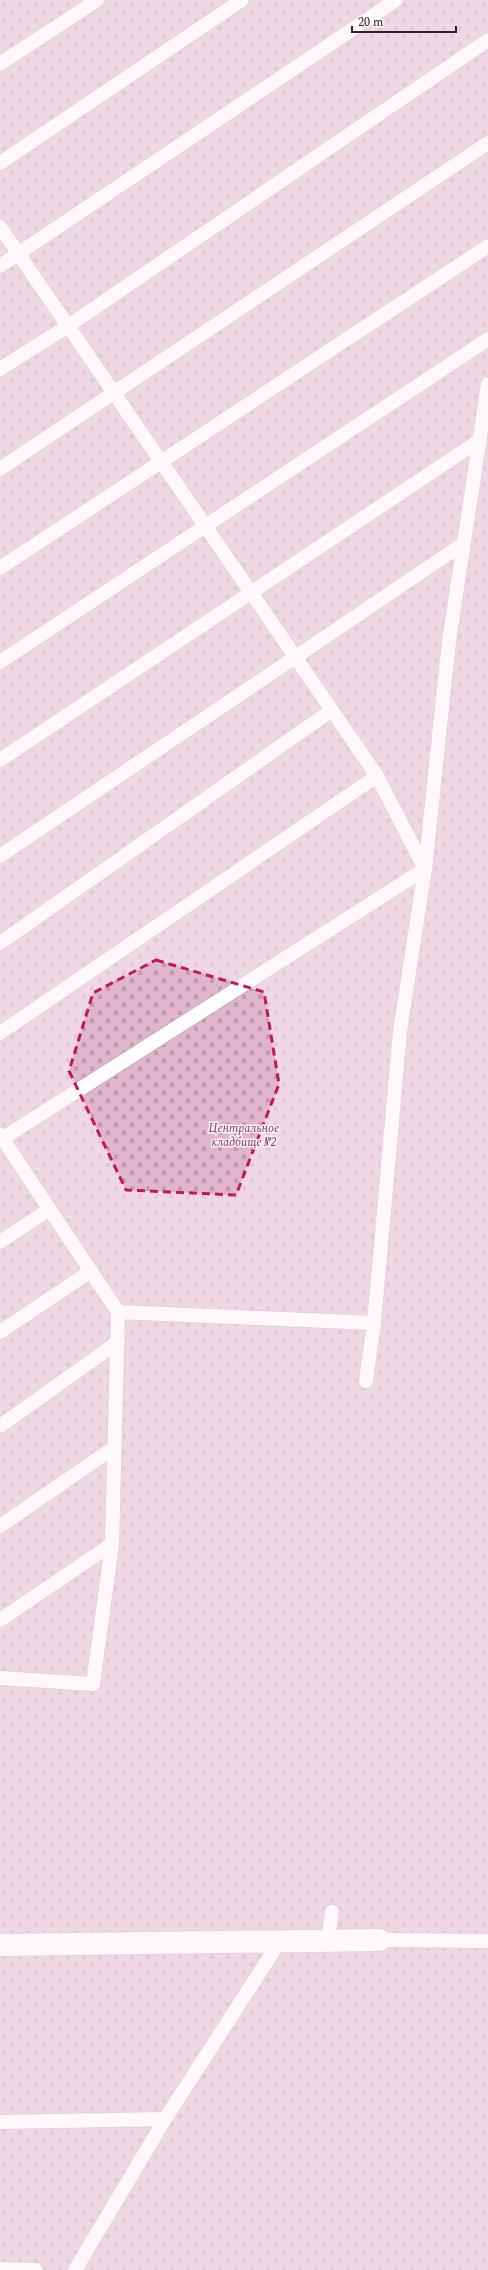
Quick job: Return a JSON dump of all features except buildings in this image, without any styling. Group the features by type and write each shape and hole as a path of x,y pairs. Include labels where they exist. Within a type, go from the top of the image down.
{"street":[{"path":"0,1945 378,1940"}],"lane":[{"path":"0,64 97,0"},
{"path":"0,163 242,0"},
{"path":"0,266 396,0"},
{"path":"0,369 68,326 488,40"},
{"path":"0,469 488,143"},
{"path":"0,227 377,776 425,870"},
{"path":"0,568 488,246"},
{"path":"0,662 488,339"},
{"path":"366,1381 374,1323 400,1030 425,870 450,641 463,544 488,384"},
{"path":"0,760 480,440"},
{"path":"0,856 463,544"},
{"path":"0,943 332,710"},
{"path":"0,1032 377,776"},
{"path":"0,1678 93,1684 112,1544 118,1342 118,1312 1,1138 425,870"},
{"path":"0,1242 50,1209"},
{"path":"0,1332 91,1271"},
{"path":"118,1312 374,1323"},
{"path":"0,1426 118,1342"},
{"path":"0,1526 114,1447"},
{"path":"0,1620 112,1544"},
{"path":"328,1940 332,1912"},
{"path":"378,1940 488,1941"},
{"path":"75,2270 165,2119 280,1941"},
{"path":"0,2122 165,2119"},
{"path":"0,2269 36,2270"}],"highlighted area":[{"path":"156,960 264,992 279,1084 236,1195 126,1190 69,1071 93,993"}],"green space":[{"name":"Центральное кладбище №2","path":"0,0 488,0 488,2270 0,2270"}]}
